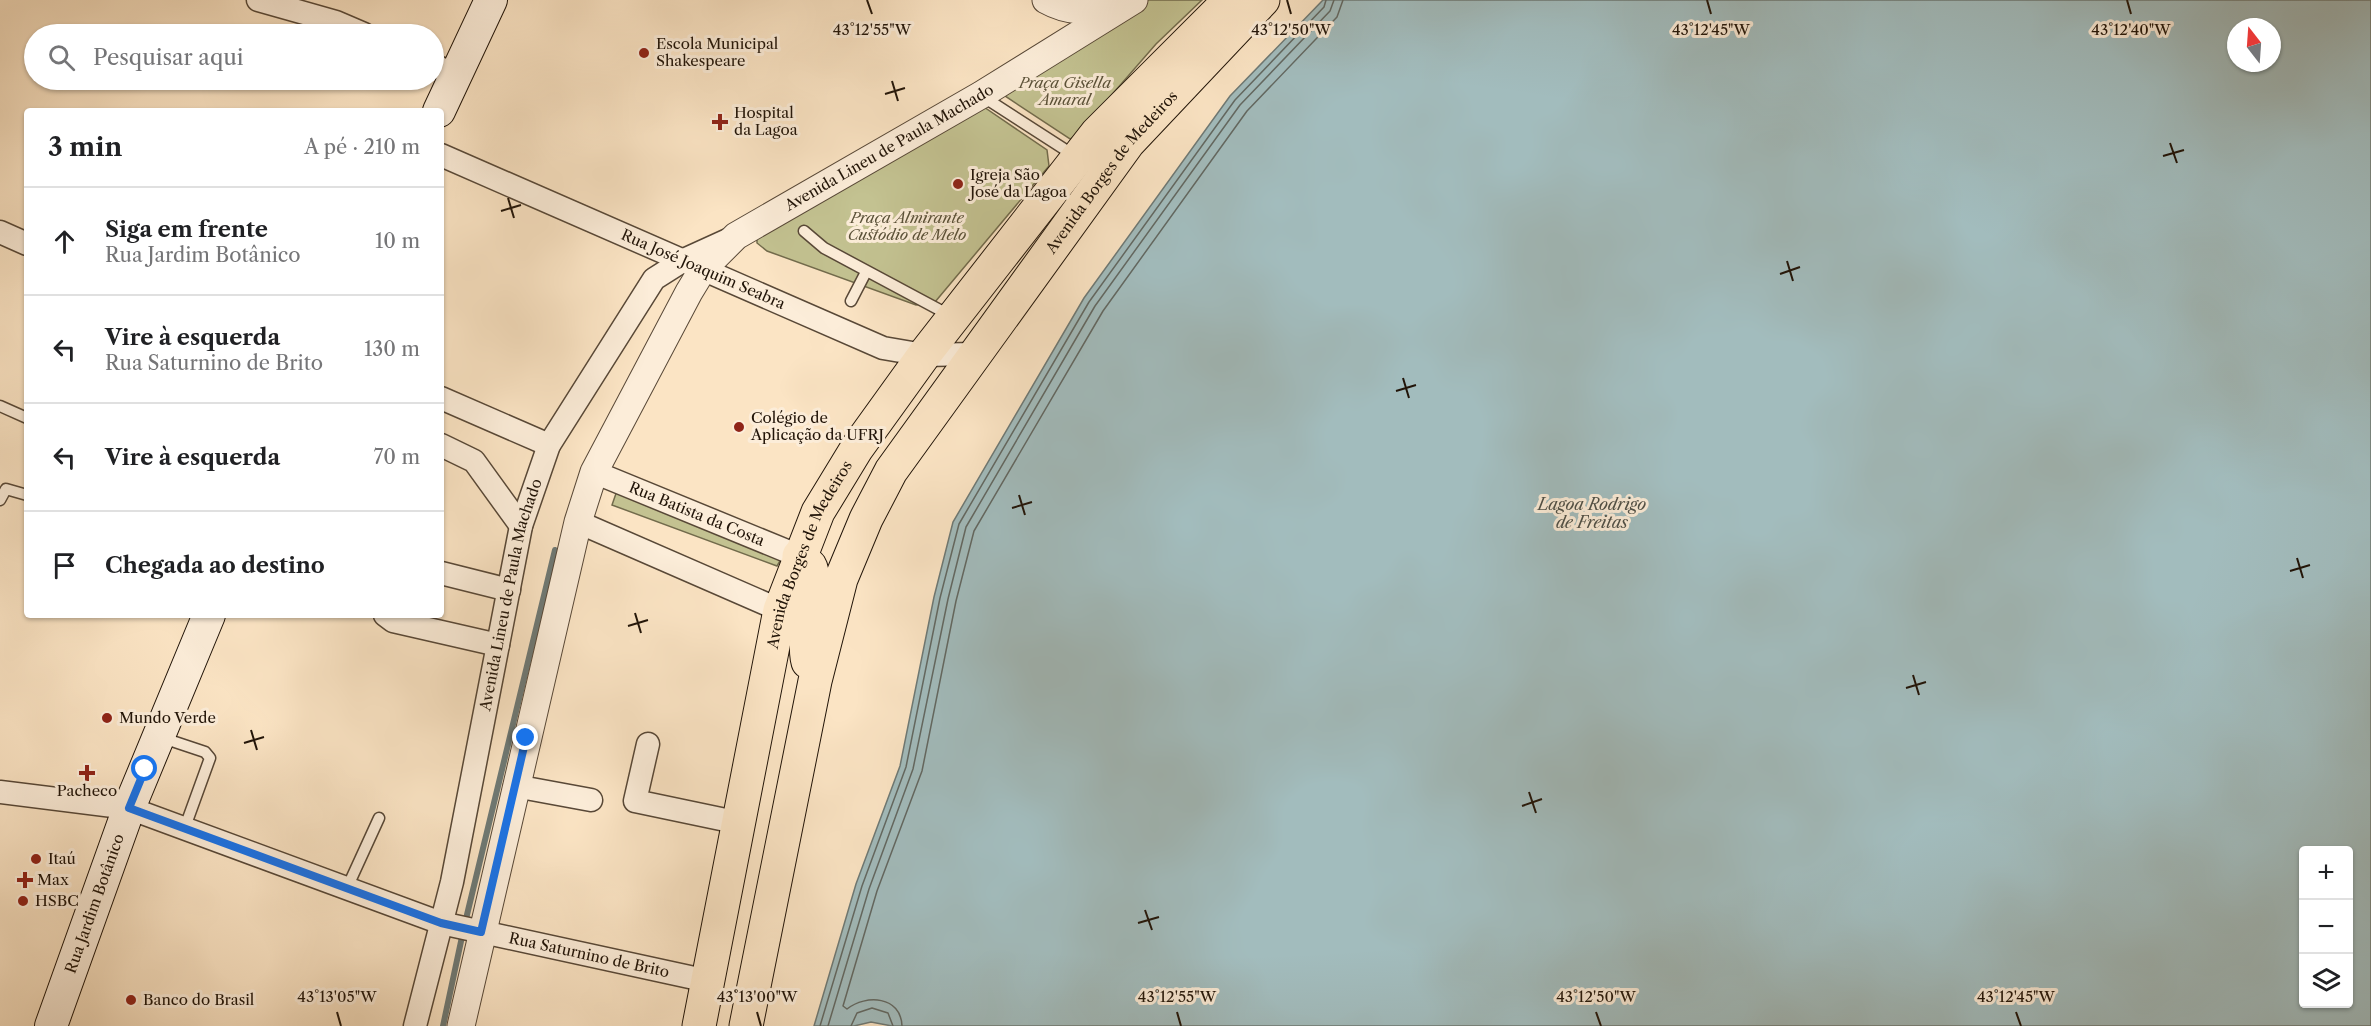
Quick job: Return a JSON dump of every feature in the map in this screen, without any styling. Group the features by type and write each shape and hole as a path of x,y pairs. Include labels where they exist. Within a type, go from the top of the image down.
{"highway":[{"name":"Avenida Borges de Medeiros","path":"699,1026 780,610 799,556 818,512 857,448 924,355 1097,133 1230,0"},
{"name":"Avenida Borges de Medeiros","path":"746,1026 815,681 841,579 866,519 891,471 1128,143 1263,0"},
{"path":"799,556 811,567 812,572 805,639 807,658 815,681"},
{"path":"708,981 722,993 725,1000 724,1026"}],"main road":[{"path":"445,70 490,0"},
{"path":"439,108 442,90"},
{"name":"Rua Jardim Botânico","path":"51,1026 129,808 208,618"}],"street":[{"path":"258,0 341,24"},
{"path":"1030,64 1049,33 1052,4 1084,12 1131,2"},
{"name":"Avenida Lineu de Paula Machado","path":"415,1026 444,924 521,526 549,445 654,279 693,264 736,236 981,95 1131,2"},
{"name":"Rua José Joaquim Seabra","path":"444,156 884,348 924,355 974,354"},
{"path":"0,232 24,243"},
{"name":"Avenida Lineu de Paula Machado","path":"461,1026 479,932 578,522 594,472 693,264"},
{"path":"444,399 549,445"},
{"path":"444,446 474,461 521,526"},
{"name":"Rua Batista da Costa","path":"594,472 799,556"},
{"path":"578,522 780,610"},
{"path":"444,574 508,590"},
{"path":"389,618 393,621 498,645"},
{"path":"648,744 635,801 740,823"},
{"path":"515,786 591,800"},
{"name":"Rua Saturnino de Brito","path":"0,792 129,808 444,924 708,981"}],"lane":[{"path":"981,95 1078,158"},
{"path":"804,231 824,248 954,318"},
{"path":"851,301 866,272"},
{"path":"0,406 24,417"},
{"path":"0,500 6,489 24,494"},
{"path":"159,736 205,752 210,759 185,827"},
{"path":"347,888 379,818"}],"green space":[{"name":"Praça Gisella Amaral","path":"1148,0 1202,0 1156,44 1075,137 1070,139 1005,96"},
{"name":"Praça Almirante Custódio de Melo","path":"981,105 1047,150 1049,166 935,302 916,305 767,251 757,243 757,234"},
{"path":"620,482 786,551 777,566 612,505"}],"water":[{"name":"Lagoa Rodrigo de Freitas","path":"1323,0 2371,0 2371,1026 892,1026 871,1022 854,1026 814,1026 856,884 900,766 934,597 953,522 1084,298 1230,96"}],"waterway":[{"path":"465,923 555,550"},
{"path":"443,1026 463,932"}],"place":[{"name":"Escola Municipal Shakespeare","path":"644,53"},
{"name":"Hospital da Lagoa","path":"720,122"},
{"name":"Igreja São José da Lagoa","path":"958,184"},
{"name":"Colégio de Aplicação da UFRJ","path":"739,427"},
{"name":"Mundo Verde","path":"107,718"},
{"name":"Pacheco","path":"87,773"},
{"name":"Itaú","path":"36,859"},
{"name":"Max","path":"25,880"},
{"name":"HSBC","path":"23,901"},
{"name":"Banco do Brasil","path":"131,1000"}],"route":[{"path":"145,769 129,808 441,923 481,932 526,738"}]}
